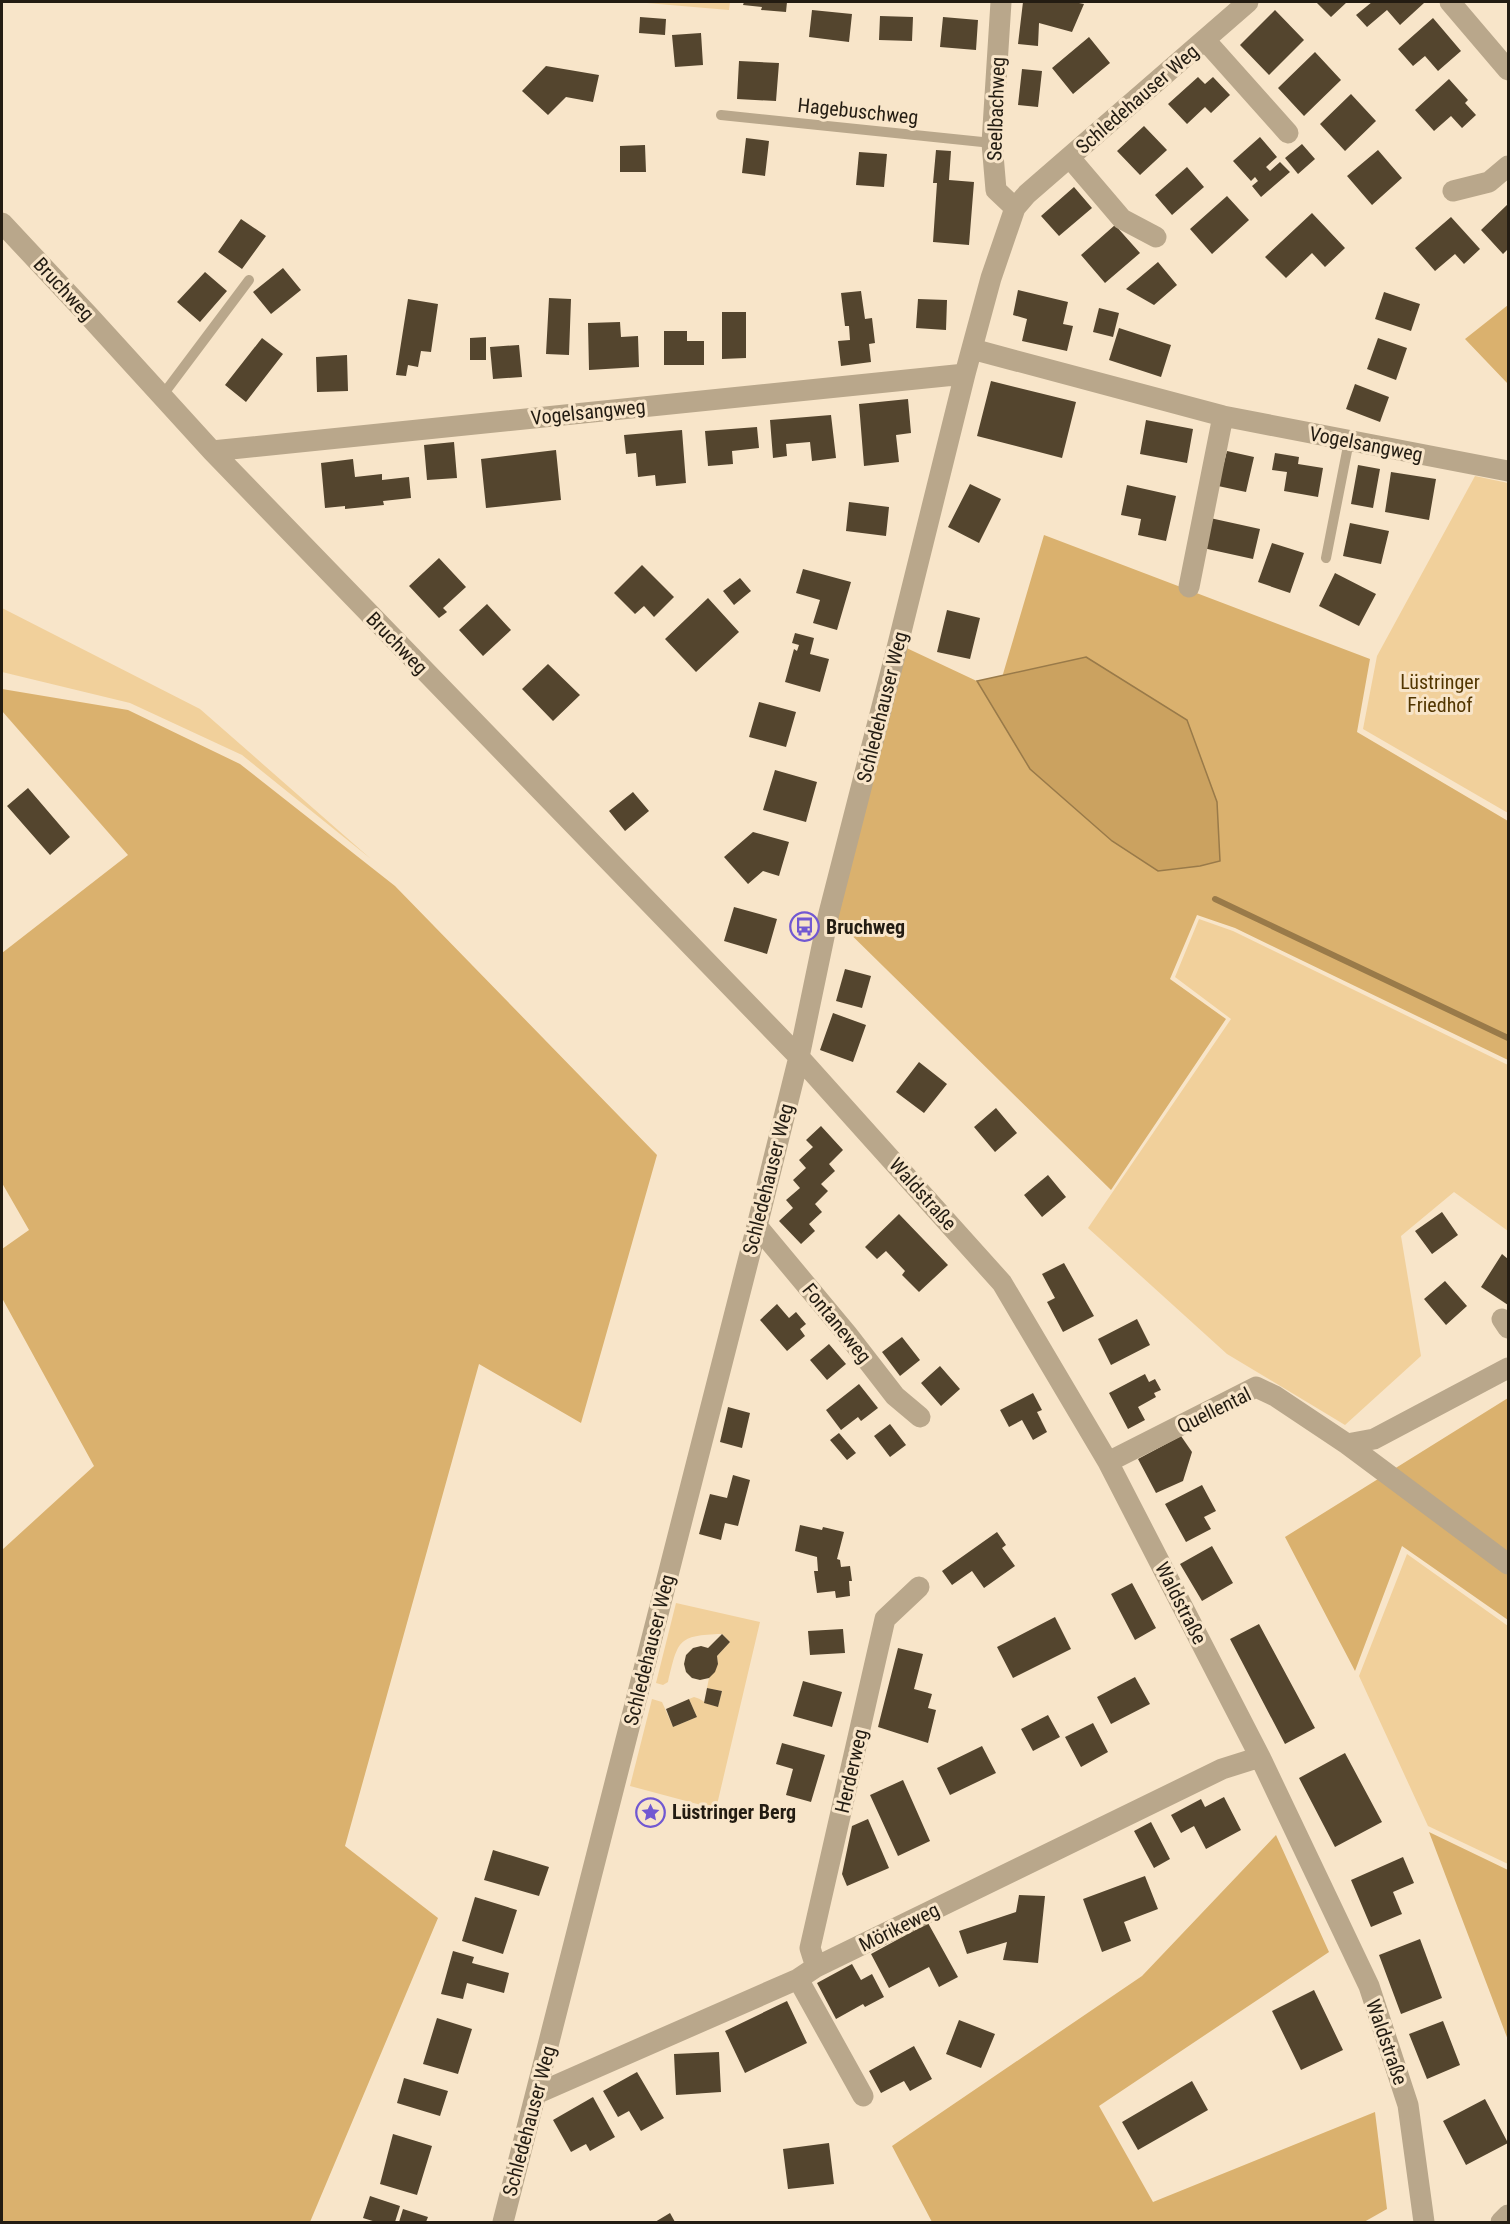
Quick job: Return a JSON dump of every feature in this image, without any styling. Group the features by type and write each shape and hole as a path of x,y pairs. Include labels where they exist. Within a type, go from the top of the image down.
{"street":[{"name":"Seelbachweg","path":"1001,2 992,143 996,190 1015,208"},
{"name":"Schledehauser Weg","path":"503,2223 647,1689 799,1057 829,914 964,374 991,278 1015,208 1027,194 1248,2"},
{"path":"1450,2 1509,70"},
{"name":"Schledehauser Weg","path":"1205,40 1287,133"},
{"name":"Schledehauser Weg","path":"1070,158 1122,219 1156,237"},
{"path":"1453,190 1489,182 1509,166"},
{"name":"Bruchweg","path":"2,223 212,451 799,1057"},
{"name":"Vogelsangweg","path":"972,349 1223,416 1509,471"},
{"name":"Vogelsangweg","path":"212,451 964,374"},
{"path":"1189,587 1223,416"},
{"name":"Waldstraße","path":"799,1057 1002,1283 1108,1462 1260,1757 1369,1986 1408,2105 1424,2223"},
{"name":"Fontaneweg","path":"757,1226 895,1396 920,1417"},
{"path":"1347,1444 1374,1439 1509,1368"},
{"name":"Quellental","path":"1108,1462 1256,1387 1275,1396 1347,1444 1509,1564"},
{"name":"Herderweg","path":"816,1967 810,1948 885,1619 919,1587"},
{"name":"Mörikeweg","path":"536,2094 798,1979 816,1967 1222,1769 1260,1757"},
{"path":"798,1979 863,2096"},
{"path":"1501,2223 1509,2215"}],"lane":[{"name":"Hagebuschweg","path":"721,115 992,143"},
{"path":"162,396 249,280"},
{"path":"1326,558 1349,441"}],"green space":[{"path":"635,2 730,2 729,10"},
{"name":"Lüstringer Friedhof","path":"1475,476 1508,483 1508,813 1363,729 1377,656"},
{"path":"2,608 200,709 371,859 242,755 130,703 2,672"},
{"path":"1199,919 1233,931 1508,1065 1508,1231 1454,1192 1401,1236 1421,1356 1345,1425 1227,1354 1088,1228 1231,1019 1175,977"},
{"path":"1407,1554 1508,1626 1508,1864 1428,1826 1359,1676"},
{"path":"676,1603 760,1622 716,1809 630,1786 652,1699 662,1702 673,1727 697,1717 689,1699 694,1697 718,1706 722,1691 707,1688 709,1678 718,1664 717,1656 730,1642 722,1634 696,1636 682,1643 674,1657 668,1682 663,1685 656,1683"}],"shaded area":[{"path":"1508,305 1508,384 1465,339"},
{"path":"1044,535 1370,659 1357,732 1508,821 1508,1060 1235,928 1197,915 1170,979 1226,1019 1111,1190 829,913 898,644 998,691"},
{"path":"1086,657 1187,720 1217,802 1220,861 1158,871 1112,841 1030,769 977,681"},
{"path":"2,689 128,710 240,764 395,886 657,1155 581,1423 479,1364 345,1846 438,1918 310,2222 2,2222 2,1550 94,1466 2,1298 2,1249 29,1230 2,1183 2,953 128,855 2,711"},
{"path":"1508,1398 1508,1620 1402,1546 1355,1671 1285,1537"},
{"path":"1429,1832 1508,1870 1508,2040"},
{"path":"1276,1835 1329,1952 1099,2106 1153,2202 1375,2112 1387,2209 1364,2222 932,2222 892,2146 1142,1976"}],"building":[{"path":"744,2 787,2 786,12 761,10 762,7 743,5"},
{"path":"1023,2 1084,4 1072,32 1039,23 1038,46 1018,44"},
{"path":"1316,2 1347,2 1331,17"},
{"path":"1372,2 1424,3 1400,25 1387,10 1367,27 1356,15"},
{"path":"812,10 852,14 849,42 809,37"},
{"path":"1275,10 1304,40 1269,75 1240,45"},
{"path":"880,16 913,17 912,41 879,40"},
{"path":"640,17 666,19 665,35 639,33"},
{"path":"943,17 978,20 976,50 940,47"},
{"path":"1433,18 1461,51 1438,71 1425,56 1413,66 1398,49"},
{"path":"701,33 703,65 675,67 672,35"},
{"path":"1089,37 1110,63 1073,94 1052,68"},
{"path":"1315,52 1341,80 1304,116 1278,88"},
{"path":"739,61 779,63 776,101 737,99"},
{"path":"546,66 599,75 593,102 566,97 548,115 522,91"},
{"path":"1022,69 1042,71 1038,107 1018,105"},
{"path":"1198,77 1205,84 1213,77 1230,95 1211,113 1205,107 1187,124 1168,104"},
{"path":"1449,79 1468,100 1465,103 1476,115 1462,128 1451,116 1434,131 1415,110"},
{"path":"1351,94 1376,121 1345,151 1320,124"},
{"path":"1144,126 1167,150 1140,175 1117,151"},
{"path":"1260,137 1277,157 1266,167 1270,171 1280,162 1290,172 1261,197 1252,186 1258,181 1255,177 1251,181 1233,161"},
{"path":"746,138 769,141 765,176 742,173"},
{"path":"1302,144 1315,159 1298,174 1285,158"},
{"path":"645,145 646,172 620,172 620,146"},
{"path":"936,150 951,151 949,180 974,182 969,245 933,242 937,183 933,183"},
{"path":"1378,150 1402,178 1372,205 1347,176"},
{"path":"859,152 887,154 884,187 856,185"},
{"path":"1187,167 1204,187 1172,215 1155,195"},
{"path":"1074,187 1092,208 1059,236 1041,216"},
{"path":"1227,196 1249,220 1212,254 1190,229"},
{"path":"1508,204 1508,249 1503,254 1481,230"},
{"path":"1312,213 1345,248 1325,267 1312,253 1286,278 1265,257"},
{"path":"1451,217 1480,249 1464,264 1455,254 1435,271 1415,248"},
{"path":"241,219 266,236 242,269 218,252"},
{"path":"1115,225 1140,253 1105,283 1081,255"},
{"path":"1158,262 1177,285 1154,305 1126,289"},
{"path":"283,268 301,290 271,314 253,292"},
{"path":"205,272 227,291 200,322 177,302"},
{"path":"1018,290 1068,302 1063,324 1073,326 1067,351 1022,341 1027,319 1013,315"},
{"path":"861,291 865,319 872,318 875,343 869,344 871,362 841,366 838,341 850,340 849,326 845,326 841,293"},
{"path":"1384,292 1420,304 1411,331 1375,319"},
{"path":"549,298 571,299 569,355 546,354"},
{"path":"408,299 438,304 431,352 421,351 418,367 408,365 406,376 396,375"},
{"path":"918,299 947,300 946,330 916,328"},
{"path":"1099,308 1119,313 1113,337 1093,332"},
{"path":"722,312 746,312 746,358 722,359"},
{"path":"620,322 621,337 638,336 639,367 589,370 588,323"},
{"path":"1119,328 1171,345 1161,377 1109,360"},
{"path":"664,331 687,331 687,341 704,341 704,365 664,365"},
{"path":"486,337 486,360 470,360 470,338"},
{"path":"262,338 283,354 246,402 225,385"},
{"path":"1378,338 1407,348 1396,380 1367,369"},
{"path":"519,345 522,377 493,379 490,347"},
{"path":"347,355 348,391 317,392 316,357"},
{"path":"991,381 1076,402 1062,458 977,436"},
{"path":"1355,384 1389,397 1380,422 1346,409"},
{"path":"908,399 911,433 896,435 899,462 864,466 859,404"},
{"path":"831,415 836,458 812,461 810,442 786,444 787,456 773,458 770,420"},
{"path":"1146,420 1193,429 1187,463 1140,454"},
{"path":"757,427 759,448 732,451 733,464 708,466 705,431"},
{"path":"682,430 686,483 656,486 655,475 638,477 636,453 626,454 624,435"},
{"path":"454,442 457,478 427,480 424,445"},
{"path":"556,450 561,500 486,508 481,459"},
{"path":"1227,451 1254,457 1246,492 1218,486"},
{"path":"1275,453 1299,457 1298,464 1323,468 1318,497 1284,491 1287,472 1272,470"},
{"path":"353,459 355,477 382,474 382,480 409,477 411,498 383,501 384,505 345,509 345,506 325,508 321,463"},
{"path":"1358,465 1380,469 1373,508 1351,504"},
{"path":"1391,472 1436,479 1429,520 1385,512"},
{"path":"970,484 1001,499 979,543 948,527"},
{"path":"1127,485 1176,496 1166,541 1138,535 1141,519 1121,515"},
{"path":"849,502 889,507 886,536 846,531"},
{"path":"1210,518 1260,529 1253,559 1203,548"},
{"path":"1350,523 1389,531 1381,564 1343,556"},
{"path":"1272,543 1304,553 1290,593 1258,582"},
{"path":"439,558 466,587 443,608 447,612 439,618 409,586"},
{"path":"642,565 674,597 654,617 644,606 635,614 614,593"},
{"path":"803,569 851,582 837,630 813,623 820,600 796,593"},
{"path":"1335,573 1376,594 1359,626 1319,606"},
{"path":"740,578 751,591 734,605 723,591"},
{"path":"708,598 739,632 696,672 665,639"},
{"path":"487,604 511,630 483,656 459,630"},
{"path":"947,610 980,618 970,659 937,652"},
{"path":"795,633 814,638 810,654 829,659 820,692 785,682 794,649 797,651 799,645 792,643"},
{"path":"548,664 580,695 553,721 522,689"},
{"path":"759,702 796,712 786,747 749,737"},
{"path":"775,770 817,782 806,822 763,810"},
{"path":"28,788 70,837 50,855 7,806"},
{"path":"633,792 649,811 625,831 609,811"},
{"path":"753,832 789,842 779,876 763,871 748,884 724,857"},
{"path":"734,907 777,919 767,954 724,941"},
{"path":"845,969 871,976 862,1008 836,1001"},
{"path":"833,1013 866,1025 853,1062 820,1050"},
{"path":"919,1062 947,1084 924,1113 896,1092"},
{"path":"996,1108 1017,1133 995,1152 974,1127"},
{"path":"821,1126 843,1150 829,1164 835,1171 821,1184 828,1191 815,1204 822,1212 809,1224 815,1231 801,1244 779,1221 793,1208 786,1200 800,1188 793,1180 806,1168 799,1160 813,1147 806,1140"},
{"path":"1048,1175 1066,1197 1042,1217 1024,1195"},
{"path":"1442,1212 1458,1235 1432,1254 1415,1231"},
{"path":"899,1214 948,1265 919,1292 902,1275 905,1271 886,1251 877,1259 865,1247"},
{"path":"1502,1254 1508,1259 1508,1305 1481,1287"},
{"path":"1064,1263 1094,1316 1063,1332 1047,1302 1055,1298 1042,1274"},
{"path":"1445,1281 1467,1306 1446,1325 1424,1299"},
{"path":"777,1304 789,1318 796,1312 806,1324 800,1329 805,1336 787,1351 760,1320"},
{"path":"1137,1319 1150,1345 1111,1365 1098,1339"},
{"path":"902,1337 920,1360 900,1376 882,1352"},
{"path":"829,1344 846,1364 827,1380 810,1360"},
{"path":"940,1366 960,1389 941,1406 921,1383"},
{"path":"1145,1374 1149,1382 1155,1379 1161,1390 1154,1393 1156,1397 1138,1407 1145,1420 1128,1429 1109,1393"},
{"path":"859,1384 878,1408 861,1421 858,1417 841,1430 826,1410"},
{"path":"1033,1393 1042,1410 1037,1412 1047,1432 1033,1440 1022,1420 1009,1427 1000,1410"},
{"path":"728,1407 750,1413 742,1448 720,1442"},
{"path":"890,1424 906,1445 890,1457 874,1436"},
{"path":"839,1433 856,1453 847,1460 830,1440"},
{"path":"1181,1436 1192,1452 1183,1481 1156,1493 1138,1459"},
{"path":"733,1475 750,1480 738,1526 725,1523 721,1540 699,1534 710,1494 727,1498"},
{"path":"1202,1485 1216,1511 1204,1517 1211,1529 1186,1542 1165,1504"},
{"path":"800,1525 844,1532 837,1559 840,1560 841,1567 850,1566 852,1581 849,1581 850,1596 836,1598 835,1591 817,1593 814,1571 818,1571 817,1557 795,1551"},
{"path":"997,1532 1006,1545 1002,1548 1015,1566 984,1588 972,1571 952,1585 942,1571"},
{"path":"1212,1546 1233,1583 1202,1601 1180,1564"},
{"path":"1132,1583 1156,1628 1135,1640 1111,1594"},
{"path":"1055,1617 1071,1649 1013,1678 997,1647"},
{"path":"1259,1624 1315,1728 1285,1744 1230,1639"},
{"path":"843,1629 845,1653 810,1655 808,1631"},
{"path":"722,1634 730,1642 717,1656 718,1664 715,1672 709,1678 700,1680 692,1678 686,1672 684,1664 686,1655 693,1648 701,1646 708,1648"},
{"path":"898,1648 923,1654 914,1689 932,1694 928,1708 936,1710 928,1743 878,1727"},
{"path":"1135,1677 1150,1704 1111,1724 1097,1697"},
{"path":"803,1681 842,1692 832,1727 793,1716"},
{"path":"707,1688 722,1691 718,1707 704,1703"},
{"path":"689,1699 697,1717 673,1727 666,1709"},
{"path":"1048,1715 1060,1737 1033,1751 1021,1729"},
{"path":"1093,1723 1108,1752 1081,1767 1065,1737"},
{"path":"782,1743 825,1755 811,1802 786,1795 793,1769 776,1764"},
{"path":"982,1746 996,1773 950,1795 937,1768"},
{"path":"1345,1753 1382,1822 1335,1847 1299,1778"},
{"path":"903,1780 930,1841 898,1856 870,1795"},
{"path":"1224,1797 1241,1830 1206,1849 1194,1826 1181,1833 1171,1815 1201,1799 1205,1807"},
{"path":"868,1819 889,1868 847,1886 842,1874 852,1826"},
{"path":"1151,1822 1170,1859 1154,1868 1134,1831"},
{"path":"493,1850 549,1867 539,1896 484,1880"},
{"path":"1403,1857 1414,1883 1393,1892 1402,1914 1371,1927 1351,1880"},
{"path":"1145,1876 1158,1909 1124,1922 1131,1941 1102,1952 1083,1899"},
{"path":"1019,1895 1045,1896 1038,1963 1003,1960 1007,1942 967,1954 959,1931 1016,1912"},
{"path":"475,1897 517,1910 503,1954 462,1941"},
{"path":"928,1923 958,1977 939,1987 929,1967 889,1988 871,1954"},
{"path":"1420,1939 1442,1998 1401,2014 1379,1955"},
{"path":"453,1951 474,1957 472,1963 509,1973 504,1993 467,1983 463,1999 441,1994"},
{"path":"852,1964 861,1980 872,1974 884,1997 865,2007 863,2004 836,2019 817,1983"},
{"path":"1314,1990 1343,2050 1301,2070 1272,2011"},
{"path":"787,2001 807,2043 745,2073 725,2031"},
{"path":"437,2018 472,2029 458,2074 423,2064"},
{"path":"959,2020 995,2034 981,2068 946,2054"},
{"path":"1443,2021 1460,2065 1427,2079 1409,2034"},
{"path":"914,2046 932,2079 910,2091 904,2081 881,2093 869,2071"},
{"path":"719,2052 721,2092 676,2095 674,2054"},
{"path":"637,2072 664,2118 641,2131 629,2111 618,2117 603,2091"},
{"path":"404,2078 448,2091 440,2116 397,2103"},
{"path":"1192,2081 1208,2110 1138,2150 1122,2122"},
{"path":"593,2097 615,2137 590,2151 586,2144 571,2152 553,2120"},
{"path":"1485,2099 1508,2143 1466,2165 1443,2121"},
{"path":"393,2134 432,2146 417,2195 380,2184"},
{"path":"829,2143 834,2184 788,2189 783,2149"},
{"path":"370,2196 400,2206 395,2222 376,2222 363,2218"},
{"path":"403,2209 428,2217 426,2222 399,2222"},
{"path":"670,2213 675,2222 655,2222"}],"waterway":[{"path":"1215,899 1508,1038"}],"place":[{"name":"Bruchweg","path":"805,927"},
{"name":"Lüstringer Berg","path":"651,1812"}]}
